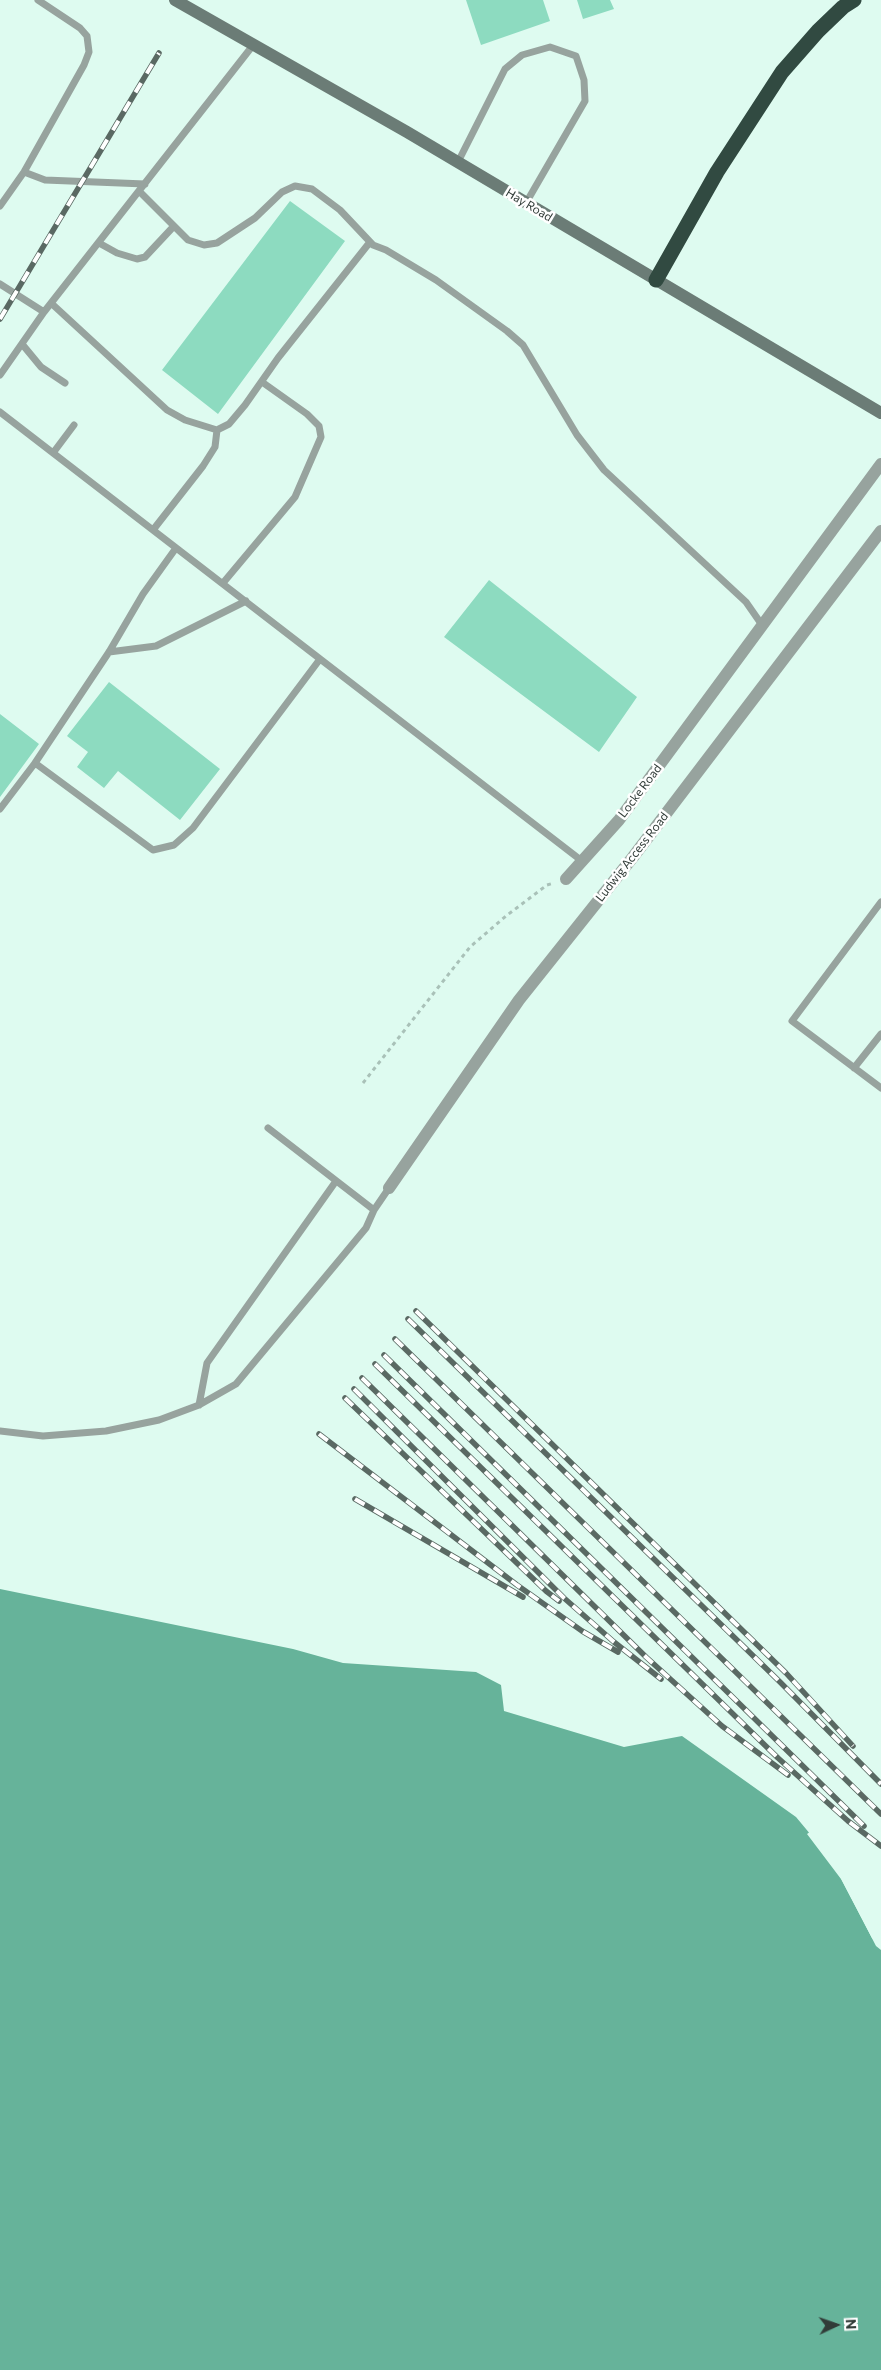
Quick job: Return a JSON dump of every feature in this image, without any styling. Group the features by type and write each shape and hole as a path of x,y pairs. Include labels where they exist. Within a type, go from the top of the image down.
{"highway":[{"path":"656,280 717,172 782,72 818,31 843,7 854,0"}],"main road":[{"name":"Hay Road","path":"176,0 458,162 881,413"}],"street":[{"name":"Locke Road","path":"566,879 619,820 881,464"},
{"name":"Ludwig Access Road","path":"389,1188 520,1000 633,857 881,531"}],"lane":[{"path":"0,206 24,172 84,65 89,52 87,36 80,28 38,0"},
{"path":"0,375 44,312 254,44"},
{"path":"458,162 505,69 522,56 550,47 576,56 584,80 585,101 526,203"},
{"path":"24,172 45,180 144,184"},
{"path":"139,191 188,240 204,245 217,243 255,218 282,192 295,186 312,189 340,210 370,242 436,280 523,345 577,434 604,470 746,602 762,625"},
{"path":"98,243 117,253 137,259 145,256 174,226"},
{"path":"51,303 167,410 185,420 217,430 229,424 370,242"},
{"path":"0,284 44,312"},
{"path":"22,344 41,367 65,383"},
{"path":"222,583 295,497 321,437 319,426 307,414 262,382"},
{"path":"0,412 582,861"},
{"path":"53,453 74,426"},
{"path":"153,530 204,466 215,447 217,430"},
{"path":"0,809 35,763 108,652 143,594 176,548"},
{"path":"108,652 156,646 246,601"},
{"path":"35,763 153,850 174,845 193,828 320,659"},
{"path":"881,902 792,1021 881,1088"},
{"path":"854,1068 881,1034"},
{"path":"268,1128 374,1210"},
{"path":"199,1405 207,1363 336,1181"},
{"path":"0,1431 43,1436 106,1431 159,1420 199,1405 236,1384 366,1228 374,1210 389,1188"}],"path":[{"path":"363,1083 470,947 547,884 566,879"}],"shaded area":[{"path":"0,1589 293,1649 343,1663 476,1672 501,1685 504,1711 624,1747 682,1736 796,1817 831,1859 876,1946 881,1950 881,2370 0,2370"}],"pier":[{"path":"811,1831 833,1857 877,1943 872,1938 841,1879 807,1834"}],"building":[{"path":"466,0 543,0 550,21 481,45"},
{"path":"577,0 610,0 614,9 583,19"},
{"path":"290,201 345,241 218,414 162,370"},
{"path":"489,580 637,697 599,752 444,637"},
{"path":"109,682 220,769 180,820 118,771 104,788 77,767 88,752 67,736"},
{"path":"0,714 39,744 0,797"}],"railway":[{"path":"0,319 159,53"},
{"path":"416,1311 786,1673 853,1746"},
{"path":"408,1319 780,1682 881,1784"},
{"path":"395,1339 881,1814"},
{"path":"384,1355 864,1826"},
{"path":"375,1364 778,1758 848,1821 881,1846"},
{"path":"362,1378 646,1657 722,1726 788,1775"},
{"path":"354,1389 564,1598 614,1642 661,1679"},
{"path":"345,1398 546,1591 559,1601"},
{"path":"319,1434 517,1585 582,1631 618,1652"},
{"path":"355,1499 523,1597"}]}
